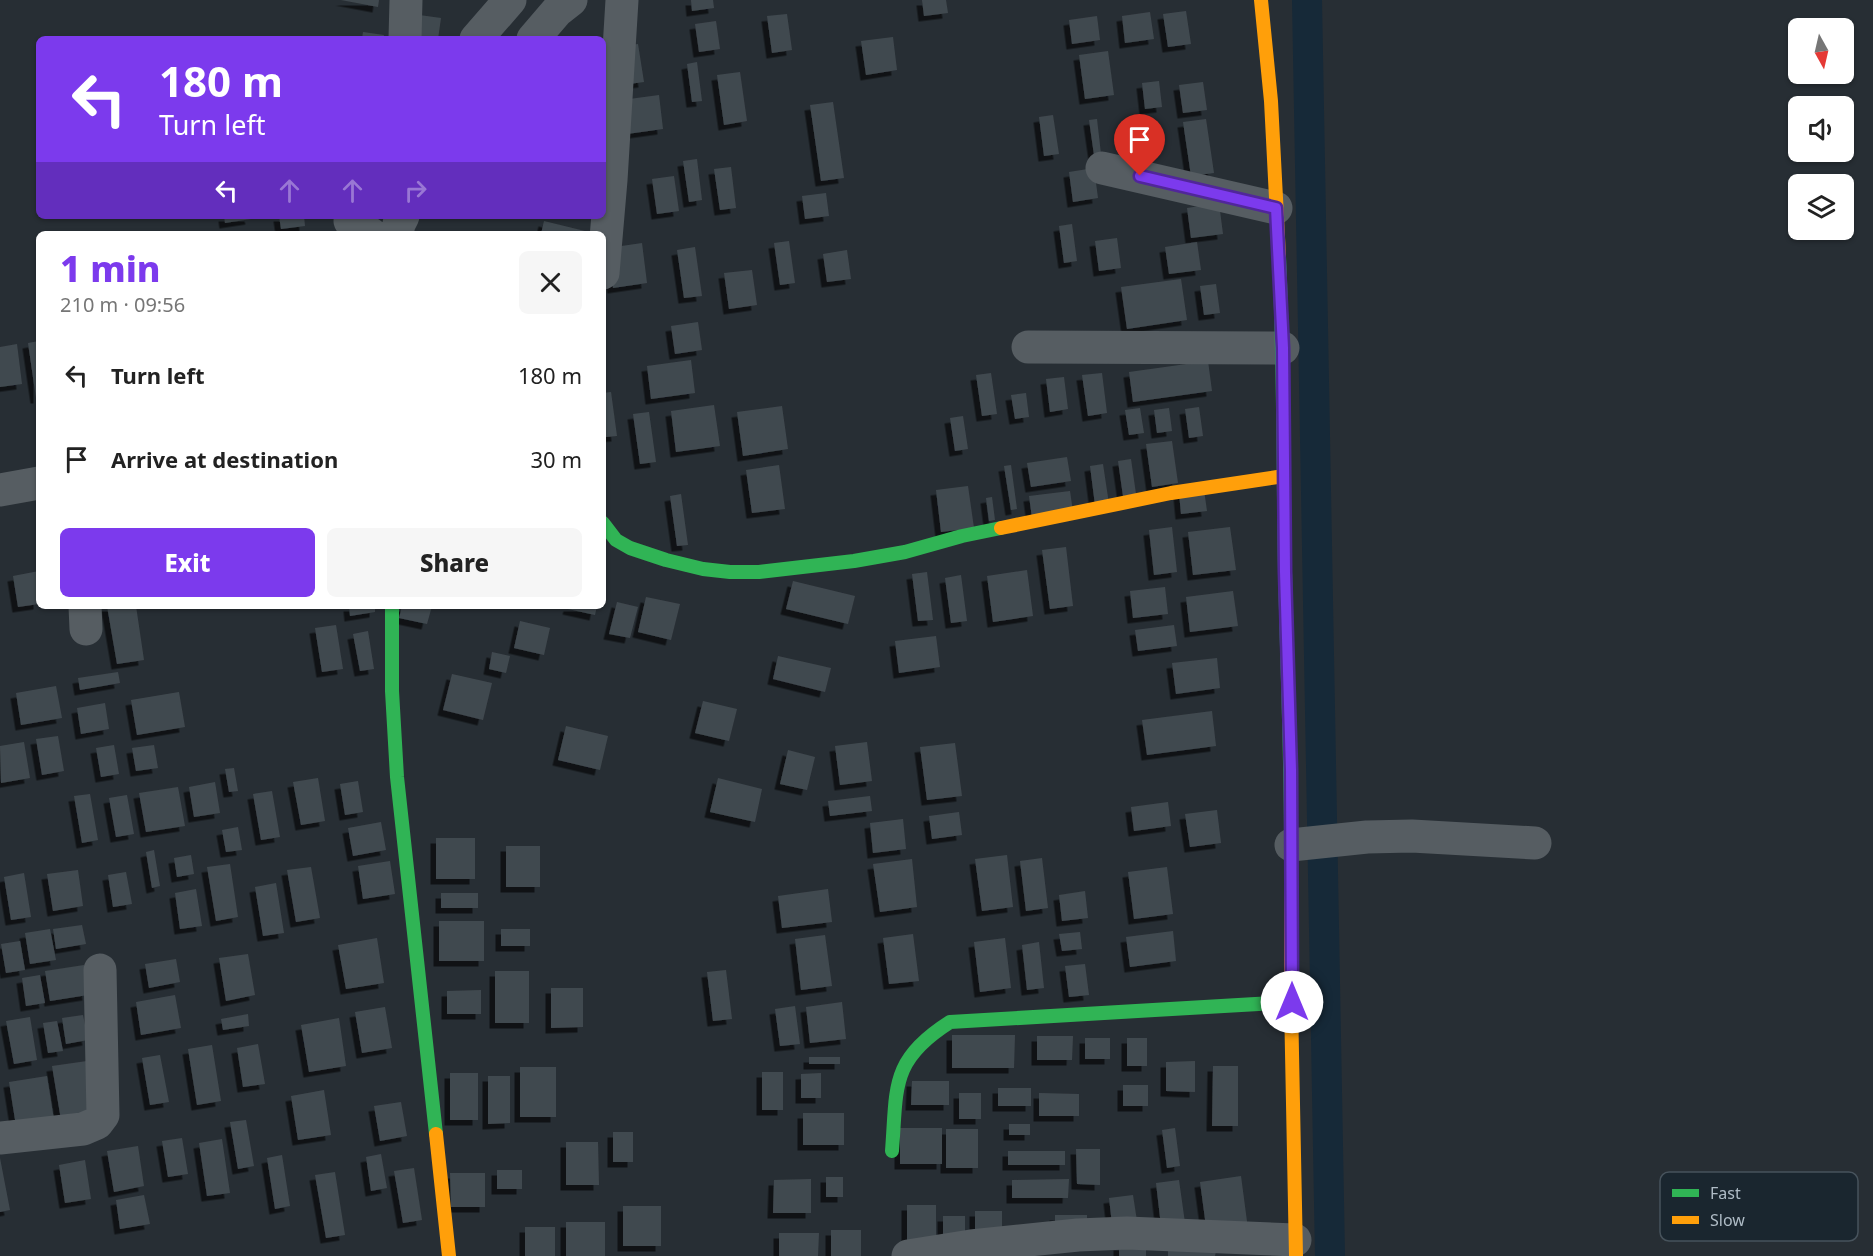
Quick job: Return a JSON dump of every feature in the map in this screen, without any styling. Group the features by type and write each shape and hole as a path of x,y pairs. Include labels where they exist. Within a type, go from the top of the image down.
{"street":[{"path":"405,36 406,0"},
{"path":"479,36 510,0"},
{"path":"536,36 557,11 571,0"},
{"path":"606,238 622,0"},
{"path":"908,1256 971,1246 1117,1234 1296,1248 1292,1002 1305,843 1284,476 1283,348 1271,101 1261,0"},
{"path":"1102,168 1276,208"},
{"path":"1028,347 1283,348"},
{"path":"606,527 616,540 623,544 666,561 703,569 759,572 854,561 905,552 962,536 1171,493 1284,476"},
{"path":"0,490 36,484"},
{"path":"392,609 392,691 397,777 449,1256"},
{"path":"1305,843 1367,837 1412,836 1535,843"},
{"path":"0,1138 83,1129 97,1123 103,1115 100,970"},
{"path":"892,1151 899,1076 912,1053 936,1030 950,1022 1292,1002"}],"building":[{"path":"341,0 379,0 378,7"},
{"path":"691,0 713,0 714,8 692,11"},
{"path":"922,0 946,0 948,13 924,16"},
{"path":"1186,11 1191,44 1168,47 1163,14"},
{"path":"1150,12 1154,39 1125,43 1122,16"},
{"path":"412,14 441,18 438,36 409,36"},
{"path":"787,14 792,50 772,53 767,16"},
{"path":"1097,16 1100,40 1072,44 1069,20"},
{"path":"716,21 720,49 699,52 695,24"},
{"path":"363,32 384,35 384,36 362,36"},
{"path":"893,37 897,70 866,75 861,41"},
{"path":"638,44 644,82 629,84 623,46"},
{"path":"1108,51 1114,95 1085,99 1079,55"},
{"path":"697,62 702,101 692,102 687,64"},
{"path":"740,72 747,121 724,125 717,75"},
{"path":"1159,81 1162,107 1145,109 1142,83"},
{"path":"1203,82 1207,110 1183,113 1179,85"},
{"path":"659,95 663,129 627,134 622,100"},
{"path":"833,102 844,178 821,181 810,105"},
{"path":"1053,115 1059,154 1044,156 1039,117"},
{"path":"1097,119 1101,154 1094,155 1089,120"},
{"path":"1145,119 1151,158 1129,161 1123,122"},
{"path":"1206,119 1214,173 1191,176 1183,122"},
{"path":"697,159 702,200 689,202 683,161"},
{"path":"731,167 736,208 720,210 714,169"},
{"path":"1094,168 1098,198 1073,202 1069,172"},
{"path":"674,176 679,211 657,214 652,179"},
{"path":"826,193 829,216 805,219 802,196"},
{"path":"1219,203 1223,234 1191,238 1187,208"},
{"path":"224,219 251,219 225,223"},
{"path":"279,219 304,219 305,226 281,229"},
{"path":"544,221 585,231 542,231"},
{"path":"1072,224 1077,261 1064,263 1059,226"},
{"path":"1117,238 1121,268 1099,271 1095,241"},
{"path":"789,241 795,283 780,285 774,243"},
{"path":"1197,242 1201,270 1169,274 1165,247"},
{"path":"642,243 647,283 613,288 608,248"},
{"path":"695,247 702,296 684,298 677,250"},
{"path":"847,250 851,279 827,282 823,254"},
{"path":"752,270 757,305 729,309 724,273"},
{"path":"1181,279 1187,320 1127,329 1121,287"},
{"path":"1216,284 1220,313 1204,315 1200,286"},
{"path":"698,322 702,350 675,354 671,326"},
{"path":"36,342 36,398 28,343"},
{"path":"17,344 22,384 0,387 0,347"},
{"path":"691,360 695,393 651,399 647,366"},
{"path":"1208,361 1212,391 1133,402 1129,372"},
{"path":"991,373 997,414 982,416 976,375"},
{"path":"1102,373 1107,413 1088,416 1082,375"},
{"path":"1064,377 1068,409 1050,412 1046,379"},
{"path":"611,392 617,436 606,437 606,393"},
{"path":"1026,393 1029,417 1015,419 1011,395"},
{"path":"714,405 720,446 676,452 671,411"},
{"path":"782,406 788,449 743,456 737,412"},
{"path":"1199,407 1203,436 1189,438 1185,409"},
{"path":"1140,408 1144,433 1129,435 1125,410"},
{"path":"1169,408 1172,431 1157,433 1154,410"},
{"path":"649,412 656,462 640,464 633,414"},
{"path":"963,416 968,449 955,451 950,418"},
{"path":"1172,441 1178,483 1152,487 1146,444"},
{"path":"1067,457 1071,481 1031,487 1027,463"},
{"path":"1131,459 1136,494 1123,496 1118,461"},
{"path":"1103,464 1109,504 1095,505 1090,466"},
{"path":"779,465 785,509 752,513 746,470"},
{"path":"1011,465 1017,509 1011,510 1004,466"},
{"path":"968,486 974,528 941,532 936,490"},
{"path":"1204,490 1207,511 1181,514 1179,493"},
{"path":"1070,491 1073,512 1032,518 1029,496"},
{"path":"681,494 688,545 677,546 670,496"},
{"path":"992,497 995,520 989,521 986,498"},
{"path":"1172,527 1177,572 1154,575 1149,530"},
{"path":"1230,527 1236,570 1193,575 1188,532"},
{"path":"1066,547 1073,606 1050,609 1042,550"},
{"path":"1027,570 1033,616 993,622 987,576"},
{"path":"36,572 36,604 18,607 13,576"},
{"path":"927,572 933,620 918,621 912,574"},
{"path":"961,575 967,621 951,623 945,578"},
{"path":"793,581 855,596 848,624 786,609"},
{"path":"1165,587 1168,614 1133,618 1130,591"},
{"path":"1233,591 1238,626 1190,632 1186,597"},
{"path":"646,597 680,604 671,640 638,632"},
{"path":"617,602 638,607 630,638 609,634"},
{"path":"108,609 136,609 144,660 117,664"},
{"path":"349,609 375,609 375,612 350,616"},
{"path":"401,609 431,609 427,624 399,618"},
{"path":"568,609 596,609 595,615"},
{"path":"520,621 550,628 544,655 514,648"},
{"path":"336,625 343,669 322,672 315,628"},
{"path":"1174,625 1177,646 1138,651 1135,630"},
{"path":"368,631 374,669 360,671 353,634"},
{"path":"936,636 940,667 899,673 895,641"},
{"path":"492,652 510,656 506,673 489,669"},
{"path":"778,656 831,668 825,692 773,679"},
{"path":"1217,658 1220,688 1176,694 1172,663"},
{"path":"118,672 120,683 80,690 78,678"},
{"path":"452,674 492,683 483,720 443,710"},
{"path":"56,686 62,718 21,725 16,693"},
{"path":"179,692 185,727 137,735 131,700"},
{"path":"703,701 737,709 729,741 695,733"},
{"path":"105,703 109,729 81,734 77,708"},
{"path":"1212,711 1216,746 1147,755 1142,720"},
{"path":"566,726 608,736 600,770 558,760"},
{"path":"58,736 64,771 42,775 36,739"},
{"path":"24,742 30,778 1,783 0,746"},
{"path":"867,742 872,781 840,785 835,746"},
{"path":"955,743 962,796 927,800 920,747"},
{"path":"114,745 119,774 101,777 96,748"},
{"path":"154,745 158,768 136,771 132,748"},
{"path":"788,750 815,757 807,790 780,784"},
{"path":"234,768 238,791 229,792 225,769"},
{"path":"318,778 325,821 301,825 293,782"},
{"path":"718,778 762,789 755,822 710,812"},
{"path":"358,781 363,812 345,815 340,784"},
{"path":"215,782 220,813 194,817 189,787"},
{"path":"178,787 185,826 146,832 139,793"},
{"path":"272,791 280,837 261,840 253,794"},
{"path":"90,794 98,840 82,843 74,796"},
{"path":"127,795 134,834 116,837 109,798"},
{"path":"870,796 872,811 830,816 828,801"},
{"path":"1168,802 1171,826 1134,831 1131,807"},
{"path":"1217,810 1221,843 1190,847 1185,814"},
{"path":"959,812 962,835 932,839 929,816"},
{"path":"903,819 906,849 873,853 870,823"},
{"path":"381,822 386,850 353,856 348,828"},
{"path":"238,827 242,850 226,852 222,830"},
{"path":"436,838 475,838 475,879 436,879"},
{"path":"506,846 540,846 540,887 506,887"},
{"path":"154,850 160,886 152,888 146,852"},
{"path":"191,855 194,874 177,877 174,858"},
{"path":"1007,855 1013,907 982,911 975,859"},
{"path":"1042,858 1048,908 1026,911 1020,861"},
{"path":"912,859 917,907 880,912 873,864"},
{"path":"390,861 395,894 363,899 358,866"},
{"path":"230,864 238,917 216,921 207,867"},
{"path":"311,867 320,918 296,922 287,870"},
{"path":"1167,867 1173,914 1134,919 1128,872"},
{"path":"78,870 83,906 53,911 47,874"},
{"path":"126,872 132,904 113,907 108,875"},
{"path":"24,873 31,917 11,920 4,877"},
{"path":"276,883 284,933 263,936 255,887"},
{"path":"196,889 202,926 180,929 175,893"},
{"path":"828,889 832,922 782,928 778,896"},
{"path":"1085,891 1088,918 1062,921 1059,895"},
{"path":"441,893 478,893 478,908 441,908"},
{"path":"439,921 484,921 484,961 439,961"},
{"path":"82,925 86,944 56,949 53,929"},
{"path":"50,929 56,960 30,964 25,933"},
{"path":"501,929 530,929 530,946 501,946"},
{"path":"1173,931 1176,961 1130,967 1126,937"},
{"path":"1080,932 1082,949 1062,951 1059,934"},
{"path":"913,934 919,981 889,984 883,938"},
{"path":"825,935 832,986 801,990 795,939"},
{"path":"377,938 384,983 346,989 338,945"},
{"path":"1005,938 1011,988 980,992 974,942"},
{"path":"20,941 25,970 6,973 1,944"},
{"path":"1039,942 1044,988 1027,990 1022,945"},
{"path":"248,954 255,995 226,1001 219,958"},
{"path":"176,959 180,982 149,988 145,964"},
{"path":"1085,964 1089,995 1069,997 1065,966"},
{"path":"84,965 88,995 50,1001 45,971"},
{"path":"726,970 732,1019 713,1021 707,972"},
{"path":"495,971 529,971 529,1023 495,1023"},
{"path":"40,975 45,1003 26,1006 22,978"},
{"path":"551,988 583,988 583,1027 551,1028"},
{"path":"481,990 481,1014 447,1014 447,991"},
{"path":"175,995 181,1028 141,1035 136,1002"},
{"path":"842,1002 846,1039 810,1043 806,1007"},
{"path":"795,1006 800,1044 780,1046 775,1009"},
{"path":"385,1007 392,1048 362,1053 355,1012"},
{"path":"248,1014 249,1026 223,1030 221,1019"},
{"path":"83,1015 88,1040 66,1044 62,1018"},
{"path":"30,1017 37,1060 14,1064 6,1021"},
{"path":"339,1018 346,1066 309,1072 301,1025"},
{"path":"57,1021 63,1051 48,1053 43,1023"},
{"path":"952,1035 1015,1035 1014,1068 952,1068"},
{"path":"1037,1036 1073,1036 1072,1060 1037,1060"},
{"path":"1085,1038 1110,1038 1110,1059 1085,1059"},
{"path":"1127,1038 1147,1038 1147,1066 1127,1066"},
{"path":"258,1044 265,1084 243,1087 237,1048"},
{"path":"212,1045 221,1101 197,1105 188,1049"},
{"path":"160,1055 169,1102 150,1105 142,1058"},
{"path":"809,1057 840,1057 840,1064 809,1064"},
{"path":"87,1061 96,1114 61,1120 52,1066"},
{"path":"1195,1061 1195,1092 1166,1091 1166,1062"},
{"path":"1213,1066 1238,1066 1238,1126 1212,1126"},
{"path":"520,1067 556,1067 556,1117 520,1117"},
{"path":"762,1072 783,1072 783,1110 762,1110"},
{"path":"450,1073 478,1073 478,1120 450,1120"},
{"path":"821,1073 821,1098 801,1098 801,1074"},
{"path":"47,1076 54,1120 16,1126 9,1082"},
{"path":"488,1076 510,1076 510,1123 488,1124"},
{"path":"912,1081 949,1081 949,1105 911,1105"},
{"path":"1123,1085 1148,1085 1148,1106 1123,1106"},
{"path":"998,1088 1031,1088 1031,1106 998,1106"},
{"path":"324,1090 331,1135 298,1140 291,1096"},
{"path":"959,1093 981,1093 981,1119 959,1119"},
{"path":"1039,1093 1079,1094 1079,1116 1039,1116"},
{"path":"401,1102 407,1136 380,1141 374,1106"},
{"path":"803,1113 844,1113 844,1145 803,1145"},
{"path":"246,1120 254,1166 238,1169 230,1122"},
{"path":"1009,1124 1030,1124 1030,1135 1009,1135"},
{"path":"900,1128 942,1128 942,1164 900,1164"},
{"path":"1175,1128 1180,1166 1167,1168 1162,1130"},
{"path":"946,1129 978,1129 978,1168 946,1168"},
{"path":"613,1132 633,1132 633,1162 613,1162"},
{"path":"182,1138 188,1174 168,1177 162,1141"},
{"path":"222,1139 230,1193 207,1196 199,1143"},
{"path":"566,1142 598,1142 599,1185 566,1185"},
{"path":"138,1146 144,1186 114,1192 107,1151"},
{"path":"1076,1149 1100,1149 1100,1185 1077,1184"},
{"path":"1008,1151 1065,1151 1065,1165 1008,1165"},
{"path":"381,1154 387,1188 371,1191 366,1157"},
{"path":"282,1155 290,1206 275,1209 267,1158"},
{"path":"0,1158 10,1210 0,1212"},
{"path":"85,1160 91,1199 65,1203 59,1165"},
{"path":"414,1168 422,1220 403,1223 394,1171"},
{"path":"497,1170 522,1170 522,1189 497,1189"},
{"path":"335,1172 345,1235 326,1238 315,1175"},
{"path":"450,1173 485,1173 485,1207 451,1207"},
{"path":"1241,1176 1248,1229 1207,1234 1200,1182"},
{"path":"826,1177 843,1177 843,1197 826,1197"},
{"path":"811,1179 811,1213 773,1213 774,1180"},
{"path":"1069,1179 1068,1198 1012,1198 1012,1180"},
{"path":"1179,1180 1185,1223 1161,1226 1156,1183"},
{"path":"144,1195 150,1224 120,1229 116,1200"},
{"path":"1133,1195 1137,1221 1112,1224 1109,1198"},
{"path":"907,1205 936,1205 936,1243 907,1243"},
{"path":"623,1206 661,1206 661,1246 623,1246"},
{"path":"975,1211 1002,1211 1002,1234 975,1234"},
{"path":"1055,1215 1087,1215 1087,1230 1055,1230"},
{"path":"943,1216 965,1216 965,1242 943,1241"},
{"path":"566,1222 605,1222 605,1256 566,1256"},
{"path":"525,1227 555,1227 555,1256 525,1256"},
{"path":"831,1230 861,1230 861,1256 831,1256"},
{"path":"779,1233 819,1233 818,1256 779,1256"},
{"path":"1119,1245 1146,1245 1146,1256 1119,1256"},
{"path":"1168,1251 1216,1251 1215,1256 1168,1256"}],"waterway":[{"path":"1307,0 1330,1256"}],"traffic: fast":[{"path":"1279,256 1291,845"},
{"path":"606,527 616,540 630,548 703,569 730,572 759,572 854,561 905,552 1001,528"},
{"path":"392,609 392,691 397,777 436,1134"},
{"path":"892,1151 900,1077 916,1049 950,1022 1291,1002"}],"traffic: slow":[{"path":"1261,0 1271,101 1279,256"},
{"path":"1001,528 1171,493 1284,476"},
{"path":"1291,845 1291,1002 1296,1256"},
{"path":"436,1134 449,1256"}],"route":[{"path":"1140,176 1276,208 1283,348 1285,572 1291,770 1292,1002"}]}
